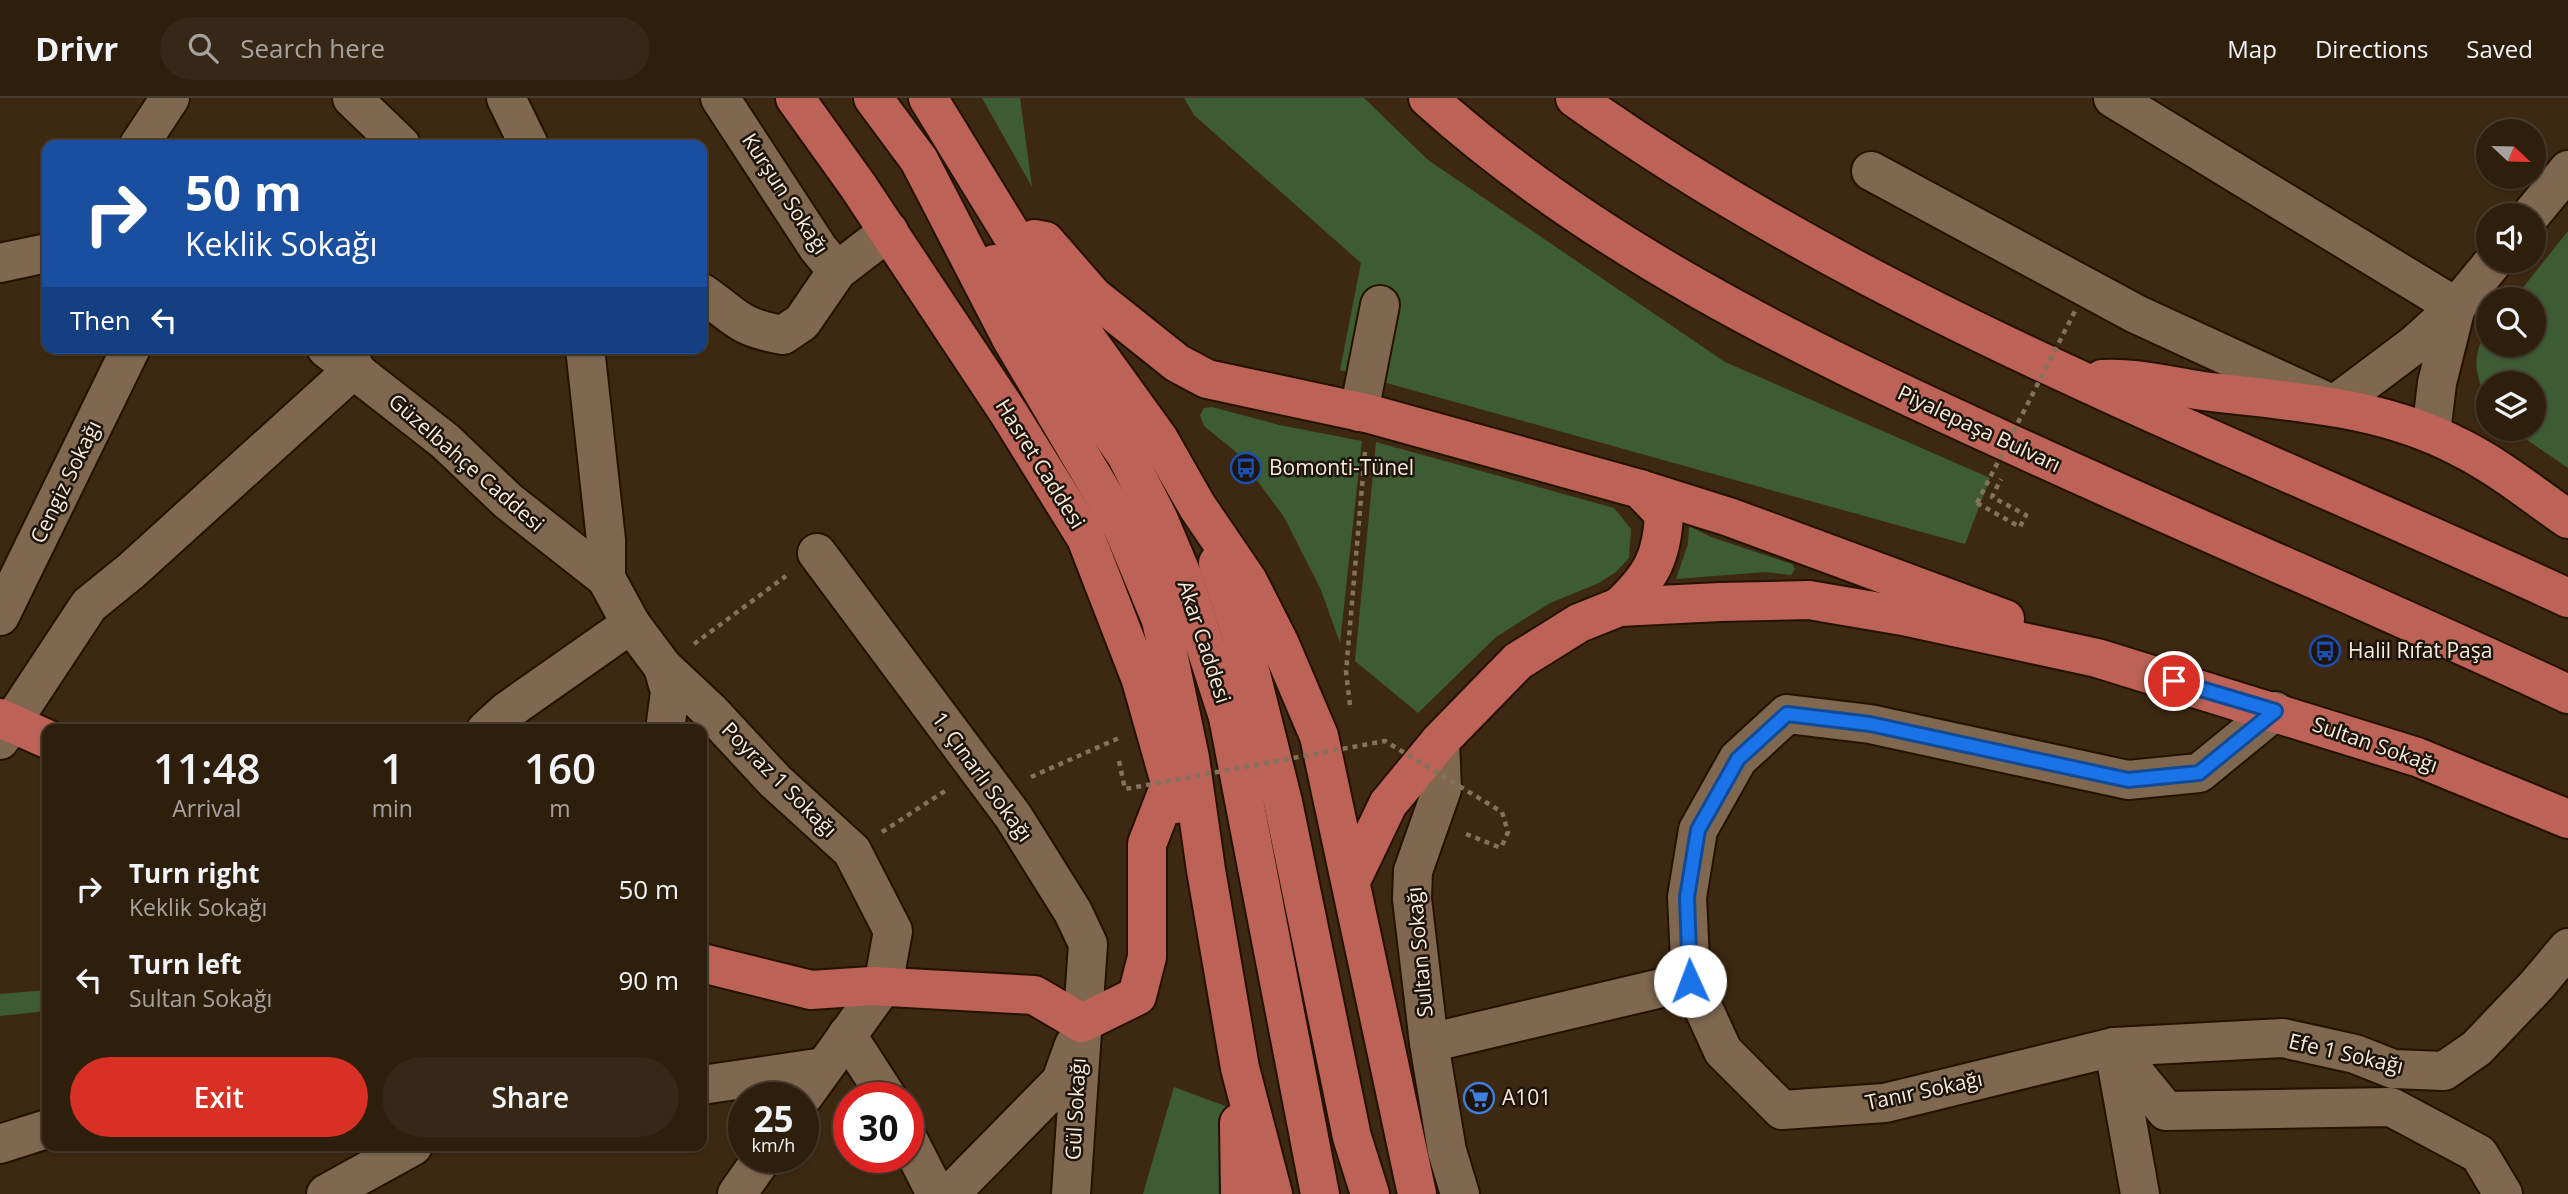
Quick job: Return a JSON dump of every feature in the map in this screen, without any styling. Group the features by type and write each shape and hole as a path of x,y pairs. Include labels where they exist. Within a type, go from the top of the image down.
{"main road":[{"name":"Hasret Caddesi","path":"795,98 889,231 1008,412 1086,538 1141,680 1181,825 1206,870"},
{"path":"873,98 919,160 1011,338 1122,526 1161,620 1180,701 1241,1068 1273,1194"},
{"path":"928,98 1013,235 1159,439 1197,506 1248,581 1304,698 1319,736 1417,1194"},
{"name":"Piyalepaşa Bulvarı","path":"1428,98 1539,185 1622,243 1712,297 1845,366 2018,447 2568,694"},
{"path":"1575,98 1651,153 1821,253 2083,379 2568,598"},
{"name":"Akar Caddesi","path":"919,160 1055,347 1126,454 1159,520 1183,577 1228,717 1320,1194"},
{"path":"1013,235 1045,241 1093,296 1177,363 1207,379 1364,413 1640,489 1729,517 1977,607 2097,658"},
{"path":"2083,379 2131,378 2202,391 2334,405 2399,421 2463,449 2568,519"},
{"path":"1619,607 1646,581 1662,544 1664,514 1640,489"},
{"name":"Akar Caddesi","path":"1197,506 1241,635 1258,698 1352,1137 1370,1194"},
{"path":"1351,881 1388,804 1440,741 1518,661 1578,623 1619,607 1808,600 2097,658"},
{"name":"Sultan Sokağı","path":"2097,658 2417,757 2568,820"},
{"path":"4,728 42,738"},
{"path":"707,964 811,990 883,986 1034,995 1082,1023 1137,996 1147,957 1147,844 1170,785"},
{"path":"1240,1194 1237,1151 1241,1068"}],"street":[{"path":"142,140 170,98"},
{"path":"352,98 396,140"},
{"path":"506,98 527,140"},
{"name":"Kurşun Sokağı","path":"720,98 818,248 837,271 889,231"},
{"path":"2113,98 2456,307"},
{"path":"1871,170 2136,314 2334,405 2414,345 2456,307 2484,273"},
{"path":"2541,203 2568,170"},
{"path":"0,263 42,254"},
{"path":"707,297 727,315 754,330 783,335 802,322 837,271"},
{"path":"1364,413 1380,305"},
{"path":"2431,433 2437,383 2456,307"},
{"name":"Cengiz Sokağı","path":"0,616 128,354"},
{"path":"586,354 607,540 606,578"},
{"path":"4,728 89,605 131,571 340,358"},
{"name":"Güzelbahçe Caddesi","path":"340,358 444,441 508,501 606,578"},
{"name":"1. Çınarlı Sokağı","path":"817,553 987,781 1073,912 1088,944 1082,1023"},
{"name":"Poyraz 1 Sokağı","path":"606,578 631,624 663,667 710,711 775,782 852,851 893,932 883,986"},
{"path":"493,724 507,711 631,624"},
{"path":"663,667 670,692 666,724"},
{"path":"1460,1194 1447,1151 1429,1043 1690,981 1687,897 1698,830 1738,759 1787,714 1870,724 2128,780 2199,773 2275,711"},
{"name":"Sultan Sokağı","path":"1429,1043 1412,899 1413,871 1442,789 1440,741"},
{"name":"Efe 1 Sokağı","path":"2114,1047 2283,1038 2355,1054 2393,1069 2444,1072 2477,1048 2568,948"},
{"name":"Tanır Sokağı","path":"1690,981 1723,1051 1782,1110 1885,1103 2114,1047"},
{"path":"813,1082 883,986"},
{"path":"950,1194 1061,1081 1082,1023"},
{"name":"Gül Sokağı","path":"1071,1194 1082,1023"},
{"path":"848,1035 878,1082"},
{"path":"2114,1047 2140,1194"},
{"path":"2114,1047 2166,1111 2391,1107 2479,1154 2503,1194"},
{"path":"707,1085 728,1084"},
{"path":"0,1144 42,1131"},
{"path":"326,1194 404,1151"},
{"path":"924,1170 936,1194"},
{"path":"737,1194 752,1173"}],"path":[{"path":"2018,447 1992,497 2026,515 2020,527 1977,503 2076,311"},
{"path":"1346,672 1364,413"},
{"path":"663,667 817,553"},
{"path":"852,851 987,781 1120,737"},
{"path":"1119,761 1125,789 1385,741 1502,812 1508,832 1501,848 1457,830"}],"green space":[{"path":"982,98 1020,98 1032,187"},
{"path":"1184,98 1364,98 1428,160 1725,362 1990,478 1965,544 1340,370 1361,263 1194,115"},
{"path":"2568,231 2568,468 2529,441 2546,441 2546,371 2477,371 2477,368 2477,357 2546,357 2546,287 2524,287 2535,273 2546,273 2546,259"},
{"path":"1212,407 1279,425 1362,441 1340,643 1321,590 1284,517 1237,453 1204,426 1200,415 1204,408"},
{"path":"1376,442 1614,508 1631,529 1629,558 1616,572 1599,583 1550,603 1496,637 1418,713 1355,661"},
{"path":"1689,526 1711,537 1792,564 1795,569 1791,575 1765,572 1676,579 1688,544"},
{"path":"42,990 42,1012 0,1016 0,994"},
{"path":"1174,1087 1225,1106 1238,1151 1240,1194 1143,1194"}],"place":[{"name":"Bomonti-Tünel","path":"1246,468"},
{"name":"Halil Rıfat Paşa","path":"2325,651"},
{"name":"A101","path":"1479,1098"}],"route":[{"path":"1690,981 1687,897 1698,830 1738,759 1787,714 1870,724 2128,780 2199,773 2275,711 2174,681"}]}
